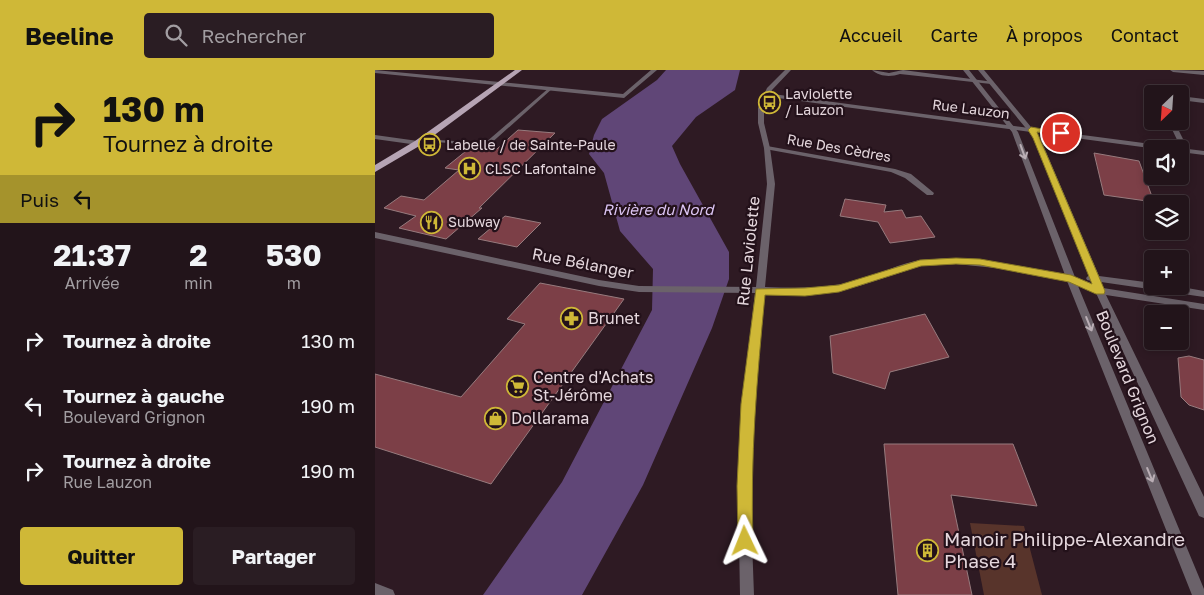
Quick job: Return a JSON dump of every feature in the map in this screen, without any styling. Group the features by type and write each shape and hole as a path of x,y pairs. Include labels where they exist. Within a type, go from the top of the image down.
{"main road":[{"path":"375,169 420,142 519,70"},
{"path":"375,180 403,159 420,142"}],"street":[{"path":"375,71 624,96 654,70"},
{"path":"765,95 774,83 788,70"},
{"path":"875,70 886,75 899,71 991,82"},
{"name":"Boulevard Grignon","path":"966,70 1015,132 1071,279 1199,595"},
{"name":"Boulevard Grignon","path":"981,70 1037,138 1096,278 1105,305 1204,511"},
{"path":"1173,70 1204,73"},
{"name":"Rue Lauzon","path":"765,95 1144,145"},
{"name":"Rue Laviolette","path":"747,595 744,477 748,404 771,184 767,148 761,123 761,108 765,95"},
{"path":"1189,99 1204,101"},
{"path":"375,137 420,142"},
{"name":"Rue Des Cèdres","path":"767,148 893,170 908,176 930,192"},
{"path":"1189,151 1204,153"},
{"name":"Rue Bélanger","path":"375,235 599,283 639,288 760,292 805,292 839,289 899,269 938,261 980,262 1071,279"},
{"name":"Rue Bélanger","path":"375,239 403,241"},
{"path":"1071,279 1096,278 1144,285"},
{"path":"1071,279 1100,291 1204,307"},
{"path":"1189,292 1204,294"},
{"path":"375,590 388,595"}],"lane":[{"path":"420,142 486,145 551,88"}],"shaded area":[{"path":"970,523 1024,526 1042,595 984,595"}],"water":[{"name":"Rivière du Nord","path":"666,70 740,70 735,90 696,117 672,146 729,252 729,279 712,328 643,485 582,595 483,595 562,482 652,310 653,269 620,231 604,173 589,154 594,135 602,119 657,80"}],"building":[{"path":"518,130 555,133 479,208 482,208 446,239 399,228 416,216 384,208 401,196 424,200 459,170 445,168 471,147 497,149"},
{"path":"1094,153 1139,161 1144,175 1144,185 1148,185 1151,195 1144,195 1144,201 1104,195"},
{"path":"845,199 886,205 884,212 902,210 906,218 921,216 935,237 890,243 878,222 840,216"},
{"path":"505,216 541,223 517,247 478,239"},
{"name":"Centre d'Achats St-Jérôme","path":"540,283 624,299 491,484 375,447 375,374 461,397 525,324 507,319"},
{"path":"925,314 949,357 890,372 885,389 833,373 830,336"},
{"path":"1189,356 1204,360 1204,410 1189,405 1181,397 1178,358"},
{"name":"Manoir Philippe-Alexandre Phase 4","path":"884,444 1013,444 1037,506 951,495 972,595 898,595"}],"place":[{"name":"Laviolette / Lauzon","path":"769,102"},
{"name":"Labelle / de Sainte-Paule","path":"430,145"},
{"name":"CLSC Lafontaine","path":"469,169"},
{"name":"Subway","path":"432,222"},
{"name":"Brunet","path":"572,318"},
{"name":"Centre d'Achats St-Jérôme","path":"517,386"},
{"name":"Dollarama","path":"495,418"},
{"name":"Manoir Philippe-Alexandre Phase 4","path":"928,550"}],"route":[{"path":"745,541 744,486 748,404 760,292 805,292 839,289 920,263 938,261 980,262 1005,266 1071,279 1100,291 1037,138 1031,130 1061,133"}]}
